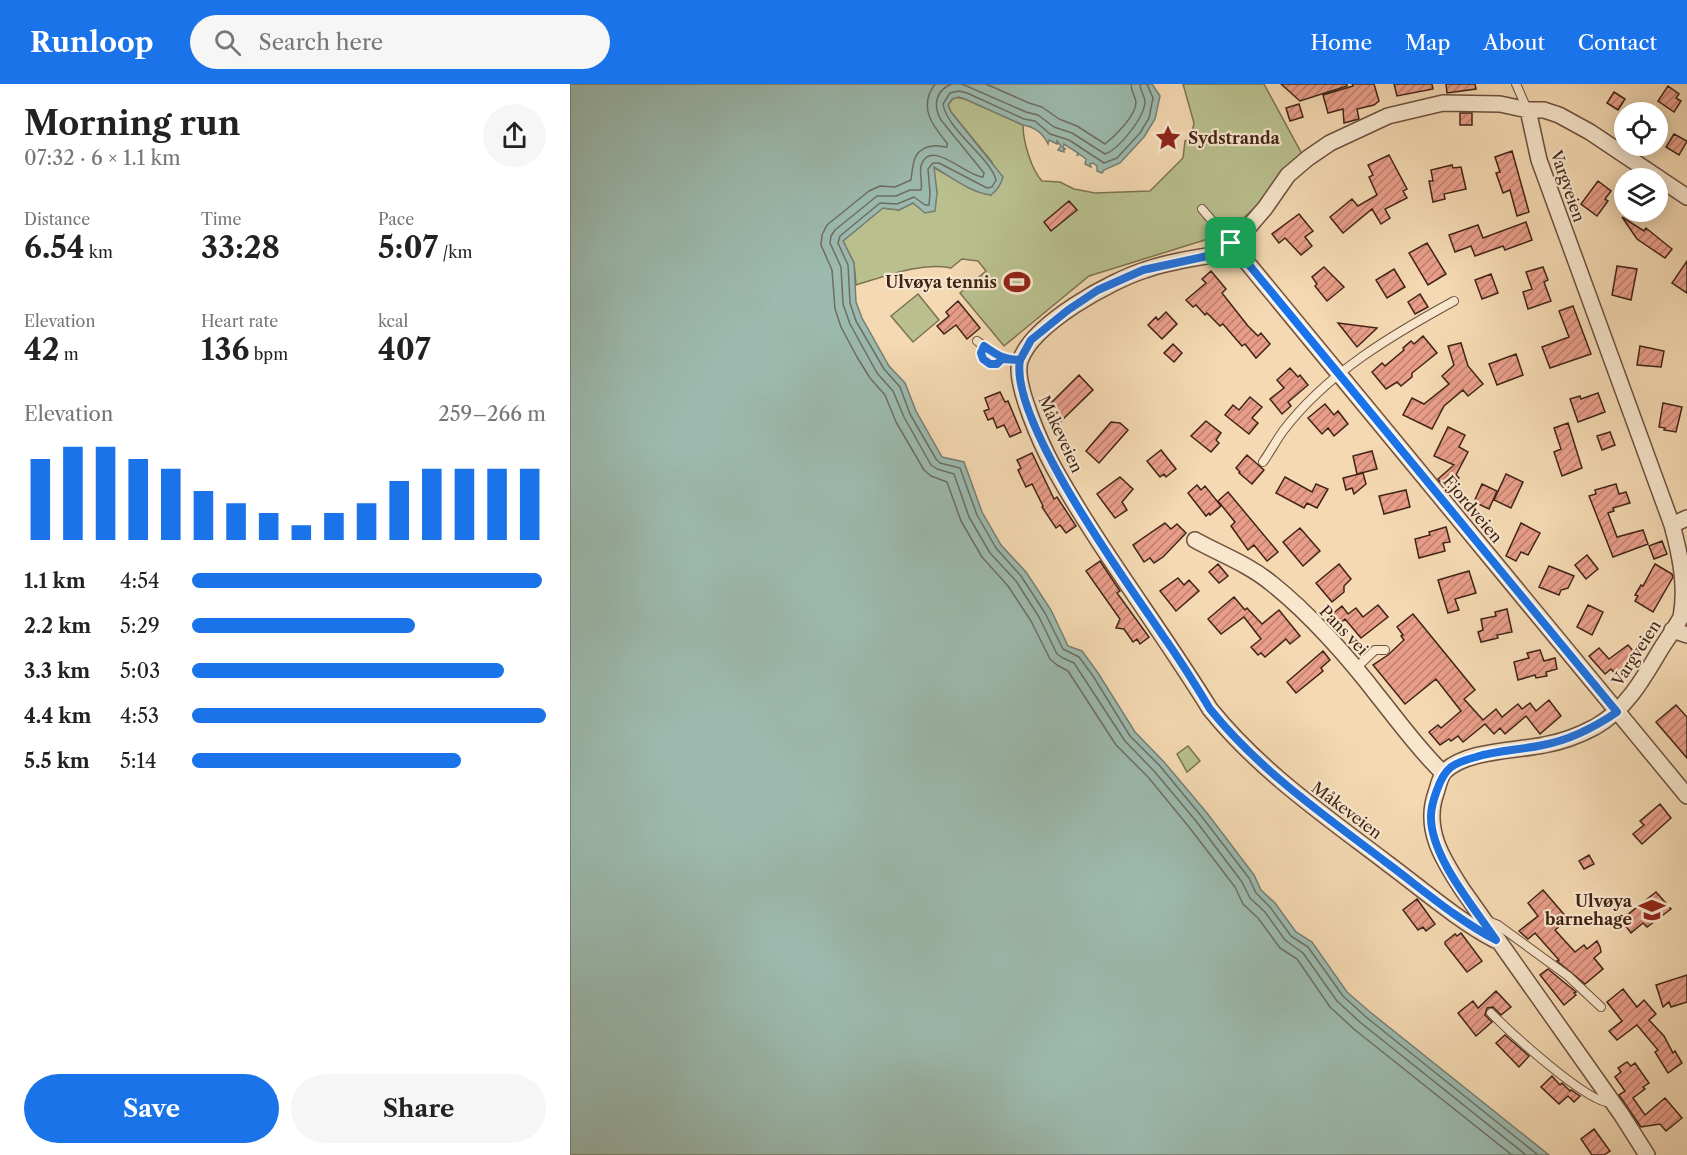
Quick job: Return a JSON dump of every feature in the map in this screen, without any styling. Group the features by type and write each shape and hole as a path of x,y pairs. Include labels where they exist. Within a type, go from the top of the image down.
{"street":[{"path":"1020,360 1031,340 1068,310 1098,290 1143,270 1212,255 1231,243 1250,227 1288,176 1308,158 1330,143 1388,116 1443,103 1500,104 1528,110 1544,110 1580,126 1687,196"},
{"name":"Vargveien","path":"1443,773 1455,764 1476,756 1545,745 1568,738 1595,727 1617,712 1680,632 1680,618 1686,602 1686,573 1672,525 1539,160 1528,110"},
{"name":"Fjordveien","path":"1231,243 1687,796"},
{"name":"Måkeveien","path":"1020,360 1018,369 1027,404 1054,467 1210,709 1232,737 1284,785 1451,912 1496,940"},
{"path":"1672,525 1687,518"},
{"name":"Pans vei","path":"1195,540 1240,563 1272,583 1356,668 1409,735 1443,773"},
{"path":"1443,773 1433,802 1431,816 1436,843 1450,872 1613,1103 1647,1155"}],"lane":[{"path":"1516,84 1528,110"},
{"path":"1202,209 1231,243"},
{"path":"1263,462 1283,431 1322,388 1356,361 1407,327 1454,301"},
{"path":"981,343 1002,359 1020,360"},
{"path":"1356,668 1375,650 1385,650"},
{"path":"1483,921 1491,921 1498,925 1568,976 1601,1007"},
{"path":"1491,1014 1542,1060 1594,1098 1605,1103 1613,1103"}],"green space":[{"path":"1183,84 1264,84 1303,156 1265,198 1237,224 1220,225 1207,235 1208,239 1089,276 1004,346 960,293 986,271 978,261 962,259 951,268 915,268 856,285 854,263 843,241 882,208 899,210 913,203 925,212 937,193 933,167 968,187 991,195 992,162 951,112 948,105 954,97 965,99 1023,125 1028,155 1042,181 1060,182 1074,189 1095,193 1150,191 1183,158 1185,141 1191,138 1194,123"},
{"path":"918,294 939,320 913,342 891,316"},
{"path":"1188,746 1200,761 1187,772 1177,754"}],"water":[{"path":"570,84 1152,84 1160,96 1155,119 1144,137 1120,163 1102,173 1097,171 1097,166 1093,163 1090,164 1091,167 1085,164 1086,159 1079,154 1077,156 1078,153 1064,144 1063,148 1066,149 1064,152 1058,150 1061,146 1057,141 1057,144 1049,140 1048,144 1041,134 1031,127 965,99 959,97 952,99 948,105 951,112 1003,177 1000,184 991,195 984,194 961,184 934,167 937,193 935,211 925,213 913,203 899,210 883,208 843,241 854,263 856,302 862,318 889,366 905,383 916,411 942,457 964,462 982,512 1001,545 1026,572 1051,610 1068,646 1082,651 1135,732 1207,813 1254,875 1261,890 1275,903 1296,932 1312,942 1347,992 1549,1155 570,1155"}],"building":[{"path":"1281,84 1347,84 1347,86 1300,101"},
{"path":"1352,84 1374,84 1379,101 1374,105 1357,109 1359,119 1344,123 1343,109 1328,113 1323,95 1353,86"},
{"path":"1394,84 1432,84 1433,89 1397,96"},
{"path":"1446,84 1475,84 1476,89 1447,93"},
{"path":"1668,86 1679,94 1676,98 1681,101 1674,112 1668,108 1668,102 1658,101"},
{"path":"1614,92 1625,99 1623,102 1614,102 1614,107 1607,103"},
{"path":"1299,104 1303,117 1290,121 1286,108"},
{"path":"1460,113 1472,113 1472,125 1460,125"},
{"path":"1674,134 1687,141 1679,155 1668,148"},
{"path":"1512,151 1529,212 1517,216 1510,190 1503,193 1496,173 1500,172 1495,157"},
{"path":"1389,155 1407,189 1403,191 1407,198 1385,209 1390,218 1381,224 1372,209 1343,233 1330,217 1352,199 1358,206 1377,195 1369,177 1373,175 1368,165"},
{"path":"1452,165 1453,168 1461,167 1466,189 1444,194 1445,199 1433,202 1429,181 1433,181 1431,170"},
{"path":"1598,181 1611,191 1605,199 1608,201 1597,216 1581,204"},
{"path":"1069,201 1077,210 1051,231 1044,222"},
{"path":"1299,214 1313,231 1305,237 1312,246 1301,255 1285,238 1279,243 1272,234"},
{"path":"1526,222 1532,240 1505,250 1503,246 1475,256 1471,246 1455,252 1449,235 1478,225 1483,238"},
{"path":"1625,222 1630,222 1644,231 1646,228 1672,249 1665,258 1637,239"},
{"path":"1427,243 1446,274 1428,285 1409,253"},
{"path":"1687,261 1687,293 1672,283"},
{"path":"1617,266 1637,269 1631,300 1612,295"},
{"path":"1324,267 1344,287 1327,301 1315,286 1317,284 1312,277"},
{"path":"1543,267 1548,280 1544,282 1551,301 1528,309 1523,292 1532,289 1526,272"},
{"path":"1394,269 1405,287 1387,298 1376,280"},
{"path":"1211,271 1226,289 1222,293 1248,326 1258,336 1261,333 1270,344 1256,358 1245,344 1242,346 1223,324 1220,326 1207,313 1205,315 1196,305 1193,307 1186,300 1206,283 1202,279"},
{"path":"1491,274 1498,293 1482,299 1475,280"},
{"path":"1420,294 1428,307 1415,314 1408,302"},
{"path":"958,301 980,328 967,339 956,325 944,334 937,326 949,316 946,312"},
{"path":"1573,306 1591,354 1550,368 1542,347 1569,337 1559,311"},
{"path":"1166,312 1177,324 1162,339 1148,325 1156,317 1158,320"},
{"path":"1338,323 1377,328 1357,347"},
{"path":"1423,336 1437,353 1412,373 1412,377 1401,386 1397,382 1386,389 1372,372 1382,363 1385,366 1411,341 1414,344"},
{"path":"1461,343 1468,366 1483,384 1468,396 1463,390 1444,406 1432,429 1403,415 1412,398 1424,404 1449,384 1442,376 1454,365 1448,346"},
{"path":"1173,344 1182,353 1174,362 1164,353"},
{"path":"1640,346 1664,351 1661,367 1637,365"},
{"path":"1516,354 1523,375 1497,385 1489,364"},
{"path":"1290,368 1308,385 1288,402 1291,406 1282,414 1270,399 1284,388 1277,380"},
{"path":"1079,375 1093,390 1059,423 1045,409"},
{"path":"1000,392 1005,402 1008,401 1021,432 1010,437 1004,425 997,428 993,418 988,420 984,411 989,409 985,398"},
{"path":"1598,393 1605,412 1578,422 1570,399 1580,396 1581,399"},
{"path":"1250,397 1262,407 1252,418 1258,423 1249,434 1225,415 1233,405 1239,410"},
{"path":"1663,403 1682,407 1676,432 1659,427"},
{"path":"1325,404 1334,415 1338,411 1348,424 1334,436 1328,428 1322,434 1308,418"},
{"path":"1206,421 1221,433 1216,440 1219,443 1211,452 1191,436"},
{"path":"1111,422 1120,423 1128,430 1099,463 1086,451"},
{"path":"1568,423 1582,468 1562,476 1554,452 1561,449 1554,428"},
{"path":"1448,427 1465,435 1459,447 1468,452 1456,475 1459,478 1446,489 1438,479 1454,465 1434,456"},
{"path":"1610,432 1615,445 1602,450 1597,436"},
{"path":"1161,450 1176,469 1166,477 1164,474 1160,477 1147,461"},
{"path":"1372,451 1377,469 1357,474 1353,456"},
{"path":"1032,453 1054,499 1057,497 1076,526 1066,533 1060,525 1056,528 1042,507 1032,484 1026,487 1018,470 1021,468 1017,460"},
{"path":"1247,455 1264,470 1252,484 1236,468"},
{"path":"1363,473 1366,484 1354,494 1352,488 1346,490 1343,478"},
{"path":"1506,474 1523,482 1511,508 1494,500"},
{"path":"1120,477 1133,489 1122,502 1127,510 1115,518 1097,494"},
{"path":"1285,477 1312,492 1316,484 1328,489 1317,508 1307,503 1304,508 1276,493"},
{"path":"1482,484 1497,491 1489,509 1474,502"},
{"path":"1616,484 1619,494 1626,492 1630,503 1613,508 1614,511 1608,513 1617,537 1643,530 1648,544 1613,557 1589,496 1596,494 1595,490"},
{"path":"1197,485 1201,490 1205,486 1221,506 1210,515 1209,513 1206,516 1188,493"},
{"path":"1406,490 1410,507 1384,514 1379,496"},
{"path":"1228,492 1278,552 1267,561 1254,545 1248,550 1231,526 1235,522 1218,501"},
{"path":"1165,523 1171,529 1177,524 1186,533 1163,557 1154,563 1150,558 1144,562 1133,545"},
{"path":"1521,523 1540,533 1528,555 1521,552 1516,561 1506,556"},
{"path":"1446,527 1450,542 1443,543 1445,551 1419,558 1415,539"},
{"path":"1300,528 1320,551 1303,566 1283,542"},
{"path":"1662,541 1667,554 1654,559 1649,546"},
{"path":"1587,555 1598,569 1586,579 1575,565"},
{"path":"1100,561 1120,591 1117,593 1149,637 1140,644 1137,639 1133,642 1124,629 1116,628 1120,619 1086,571"},
{"path":"1218,564 1228,576 1219,583 1209,572"},
{"path":"1339,564 1351,579 1344,586 1344,592 1332,602 1316,583"},
{"path":"1655,564 1672,574 1673,577 1653,612 1635,601 1638,596 1635,595 1641,585 1643,586"},
{"path":"1549,566 1574,576 1568,588 1561,590 1559,595 1539,587"},
{"path":"1469,571 1476,593 1455,599 1459,610 1448,613 1438,580"},
{"path":"1178,578 1184,585 1189,580 1199,591 1176,611 1160,591"},
{"path":"1234,597 1262,624 1279,610 1300,636 1290,644 1286,639 1265,657 1261,653 1258,655 1251,647 1261,639 1244,617 1221,634 1208,619"},
{"path":"1378,605 1388,617 1361,638 1345,619 1337,626 1330,616 1342,606 1348,614 1356,608 1363,617"},
{"path":"1588,605 1603,612 1592,635 1577,627"},
{"path":"1507,609 1512,632 1481,642 1478,632 1483,630 1481,619 1496,616 1495,612"},
{"path":"1413,614 1475,690 1464,699 1483,720 1496,709 1502,717 1518,704 1522,709 1530,703 1536,711 1549,700 1561,716 1540,734 1526,716 1505,734 1500,728 1494,734 1485,724 1463,742 1458,736 1440,745 1429,732 1438,725 1441,728 1461,711 1436,679 1405,704 1373,665 1404,640 1397,627"},
{"path":"1628,645 1642,661 1621,680 1611,669 1605,674 1589,656 1599,648 1609,659"},
{"path":"1540,650 1544,661 1555,658 1557,669 1546,672 1547,676 1536,678 1535,675 1518,680 1514,662 1529,658 1527,653"},
{"path":"1323,651 1330,660 1321,668 1323,671 1296,693 1287,682"},
{"path":"1676,705 1687,717 1687,758 1656,722"},
{"path":"1660,804 1671,818 1642,844 1633,834 1644,825 1640,821"},
{"path":"1589,855 1594,864 1584,869 1579,861"},
{"path":"1543,890 1568,919 1555,930 1575,952 1584,945 1587,949 1597,941 1600,947 1601,952 1594,958 1603,969 1585,984 1557,961 1559,960 1535,933 1528,939 1519,931 1538,916 1528,903"},
{"path":"1656,892 1671,909 1647,927 1643,923 1631,933 1621,920"},
{"path":"1417,899 1435,924 1426,931 1423,927 1418,930 1403,910"},
{"path":"1461,933 1482,961 1467,972 1445,944 1455,934 1457,936"},
{"path":"1548,969 1576,992 1574,993 1576,995 1564,1005 1540,975"},
{"path":"1687,975 1687,1002 1671,1007 1669,1002 1663,1007 1656,985"},
{"path":"1623,989 1637,1007 1644,1000 1656,1014 1649,1020 1664,1036 1673,1053 1675,1051 1682,1063 1668,1073 1655,1052 1658,1050 1637,1025 1617,1040 1609,1031 1622,1021 1607,1002"},
{"path":"1496,991 1511,1007 1501,1015 1493,1007 1487,1008 1485,1015 1492,1022 1476,1036 1458,1013 1473,1001 1478,1008"},
{"path":"1505,1035 1529,1056 1519,1067 1496,1043"},
{"path":"1627,1062 1631,1066 1635,1063 1649,1083 1633,1098 1645,1115 1665,1098 1682,1118 1666,1131 1660,1124 1641,1127 1619,1095 1625,1091 1615,1077 1621,1072 1618,1068"},
{"path":"1552,1076 1560,1085 1562,1083 1570,1091 1580,1096 1574,1102 1568,1096 1559,1104 1541,1087"},
{"path":"1594,1129 1610,1151 1604,1155 1592,1155 1581,1139"}],"place":[{"name":"Sydstranda","path":"1168,138"},
{"name":"Ulvøya tennis","path":"1017,282"},
{"name":"Ulvøya barnehage","path":"1652,910"}],"route":[{"path":"1231,243 1212,255 1143,270 1098,290 1068,310 1031,340 1020,360 1002,359 997,364 990,364 983,359 981,353 984,346 1002,359 1011,360 1020,360 1018,369 1027,404 1054,467 1210,709 1232,737 1284,785 1443,906 1475,929 1496,940 1450,872 1436,843 1431,816 1433,802 1443,773 1455,764 1476,756 1545,745 1568,738 1595,727 1617,712 1231,243"}]}
